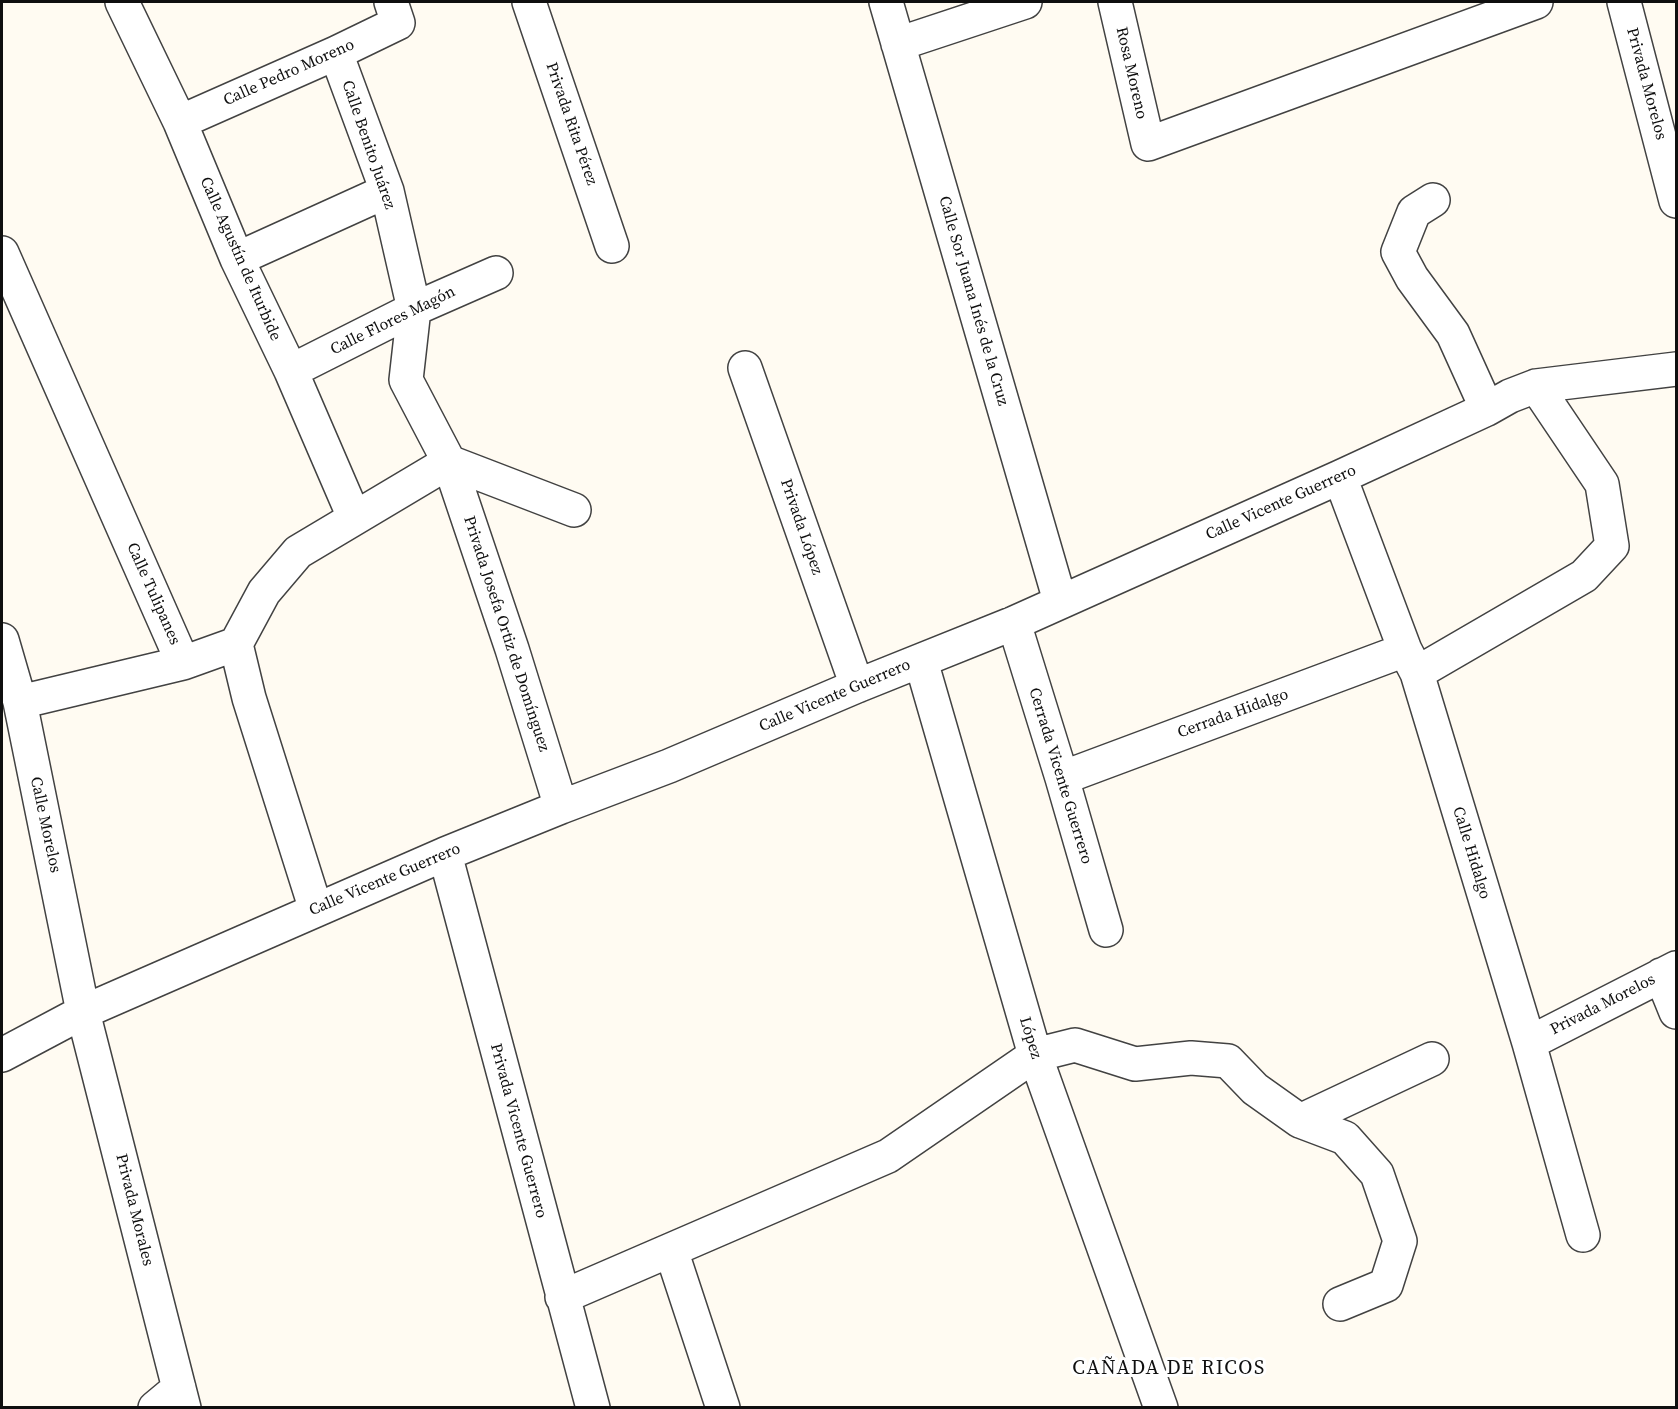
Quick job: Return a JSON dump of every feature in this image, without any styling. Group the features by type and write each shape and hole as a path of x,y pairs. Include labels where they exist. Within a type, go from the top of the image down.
{"street":[{"name":"Calle Agustín de Iturbide","path":"122,2 180,122 237,260 291,371 354,517"},
{"name":"Privada Rita Pérez","path":"529,2 612,246"},
{"name":"Calle Sor Juana Inés de la Cruz","path":"886,2 1060,602"},
{"path":"898,44 1025,2"},
{"name":"Rosa Moreno","path":"1115,2 1148,144 1536,2"},
{"name":"Privada Morelos","path":"1624,2 1677,201"},
{"name":"Calle Pedro Moreno","path":"180,122 336,53 395,12"},
{"name":"Calle Benito Juárez","path":"336,53 387,191 414,309 406,380 449,462"},
{"path":"237,260 387,191"},
{"path":"1433,201 1414,212 1398,252 1412,278 1453,334 1487,409"},
{"name":"Calle Tulipanes","path":"2,253 183,663 236,644"},
{"name":"Calle Flores Magón","path":"291,371 414,309 496,273"},
{"name":"Privada López","path":"745,368 856,686"},
{"name":"Calle Vicente Guerrero","path":"2,1055 83,1012 445,854 669,766 856,686 1014,623 1340,477 1487,409 1510,396 1536,386 1677,369"},
{"name":"Cerrada Hidalgo","path":"1062,778 1411,661 1584,576 1612,546 1602,484 1536,386"},
{"path":"316,910 249,698 236,644 264,592 298,552 449,462 574,510"},
{"name":"Privada Josefa Ortiz de Domínguez","path":"449,462 512,649 561,807"},
{"name":"Calle Hidalgo","path":"1340,477 1411,661 1529,1043 1583,1235"},
{"name":"Cerrada Vicente Guerrero","path":"1014,623 1106,930"},
{"name":"Calle Morelos","path":"2,640 20,702 83,1012"},
{"name":"López","path":"921,661 1035,1054 1161,1407"},
{"path":"20,702 183,663"},
{"name":"Privada Vicente Guerrero","path":"445,854 593,1407"},
{"path":"1669,971 1677,1012"},
{"name":"Privada Morelos","path":"1529,1043 1669,971"},
{"name":"Privada Morales","path":"83,1012 173,1401"},
{"path":"562,1297 888,1156 1035,1054 1075,1046 1135,1064 1191,1058 1228,1061 1255,1089 1300,1121 1345,1138 1377,1174 1400,1241 1386,1285 1340,1304"},
{"path":"1300,1121 1432,1059"},
{"path":"671,1250 723,1407"}],"district":[{"name":"CAÑADA DE RICOS","path":"1169,1369"}]}
